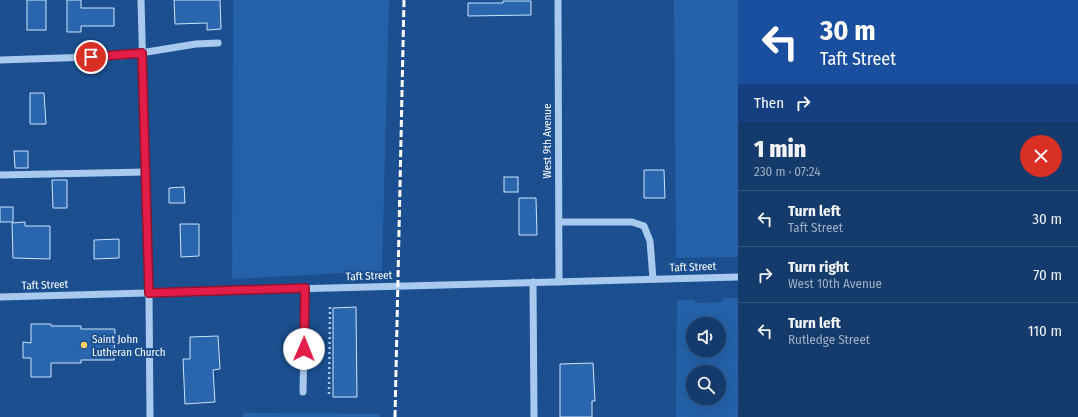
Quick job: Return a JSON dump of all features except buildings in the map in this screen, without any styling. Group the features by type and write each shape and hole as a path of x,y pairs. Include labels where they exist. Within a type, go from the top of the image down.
{"street":[{"path":"141,0 149,293 150,417"},
{"name":"West 9th Avenue","path":"558,0 559,282"},
{"path":"0,60 122,56 196,44 218,43"},
{"path":"0,175 146,172"},
{"path":"559,222 632,222 644,226 650,241 653,279"},
{"name":"Taft Street","path":"0,297 738,277"},
{"path":"533,282 534,417"},
{"path":"303,392 305,288"}],"path":[{"path":"329,394 330,306"}],"shaded area":[{"path":"233,0 389,0 382,271 232,279"},
{"path":"674,0 738,0 738,257 676,258"},
{"path":"724,298 736,298 738,300 738,417 676,417 677,300 695,300 695,303 722,302"},
{"path":"243,413 380,414 380,417 243,417"}],"railway":[{"path":"395,417 404,0"}],"place":[{"name":"Saint John Lutheran Church","path":"84,345"}],"route":[{"path":"91,57 122,56 142,53 149,293 305,288 304,349"}]}
